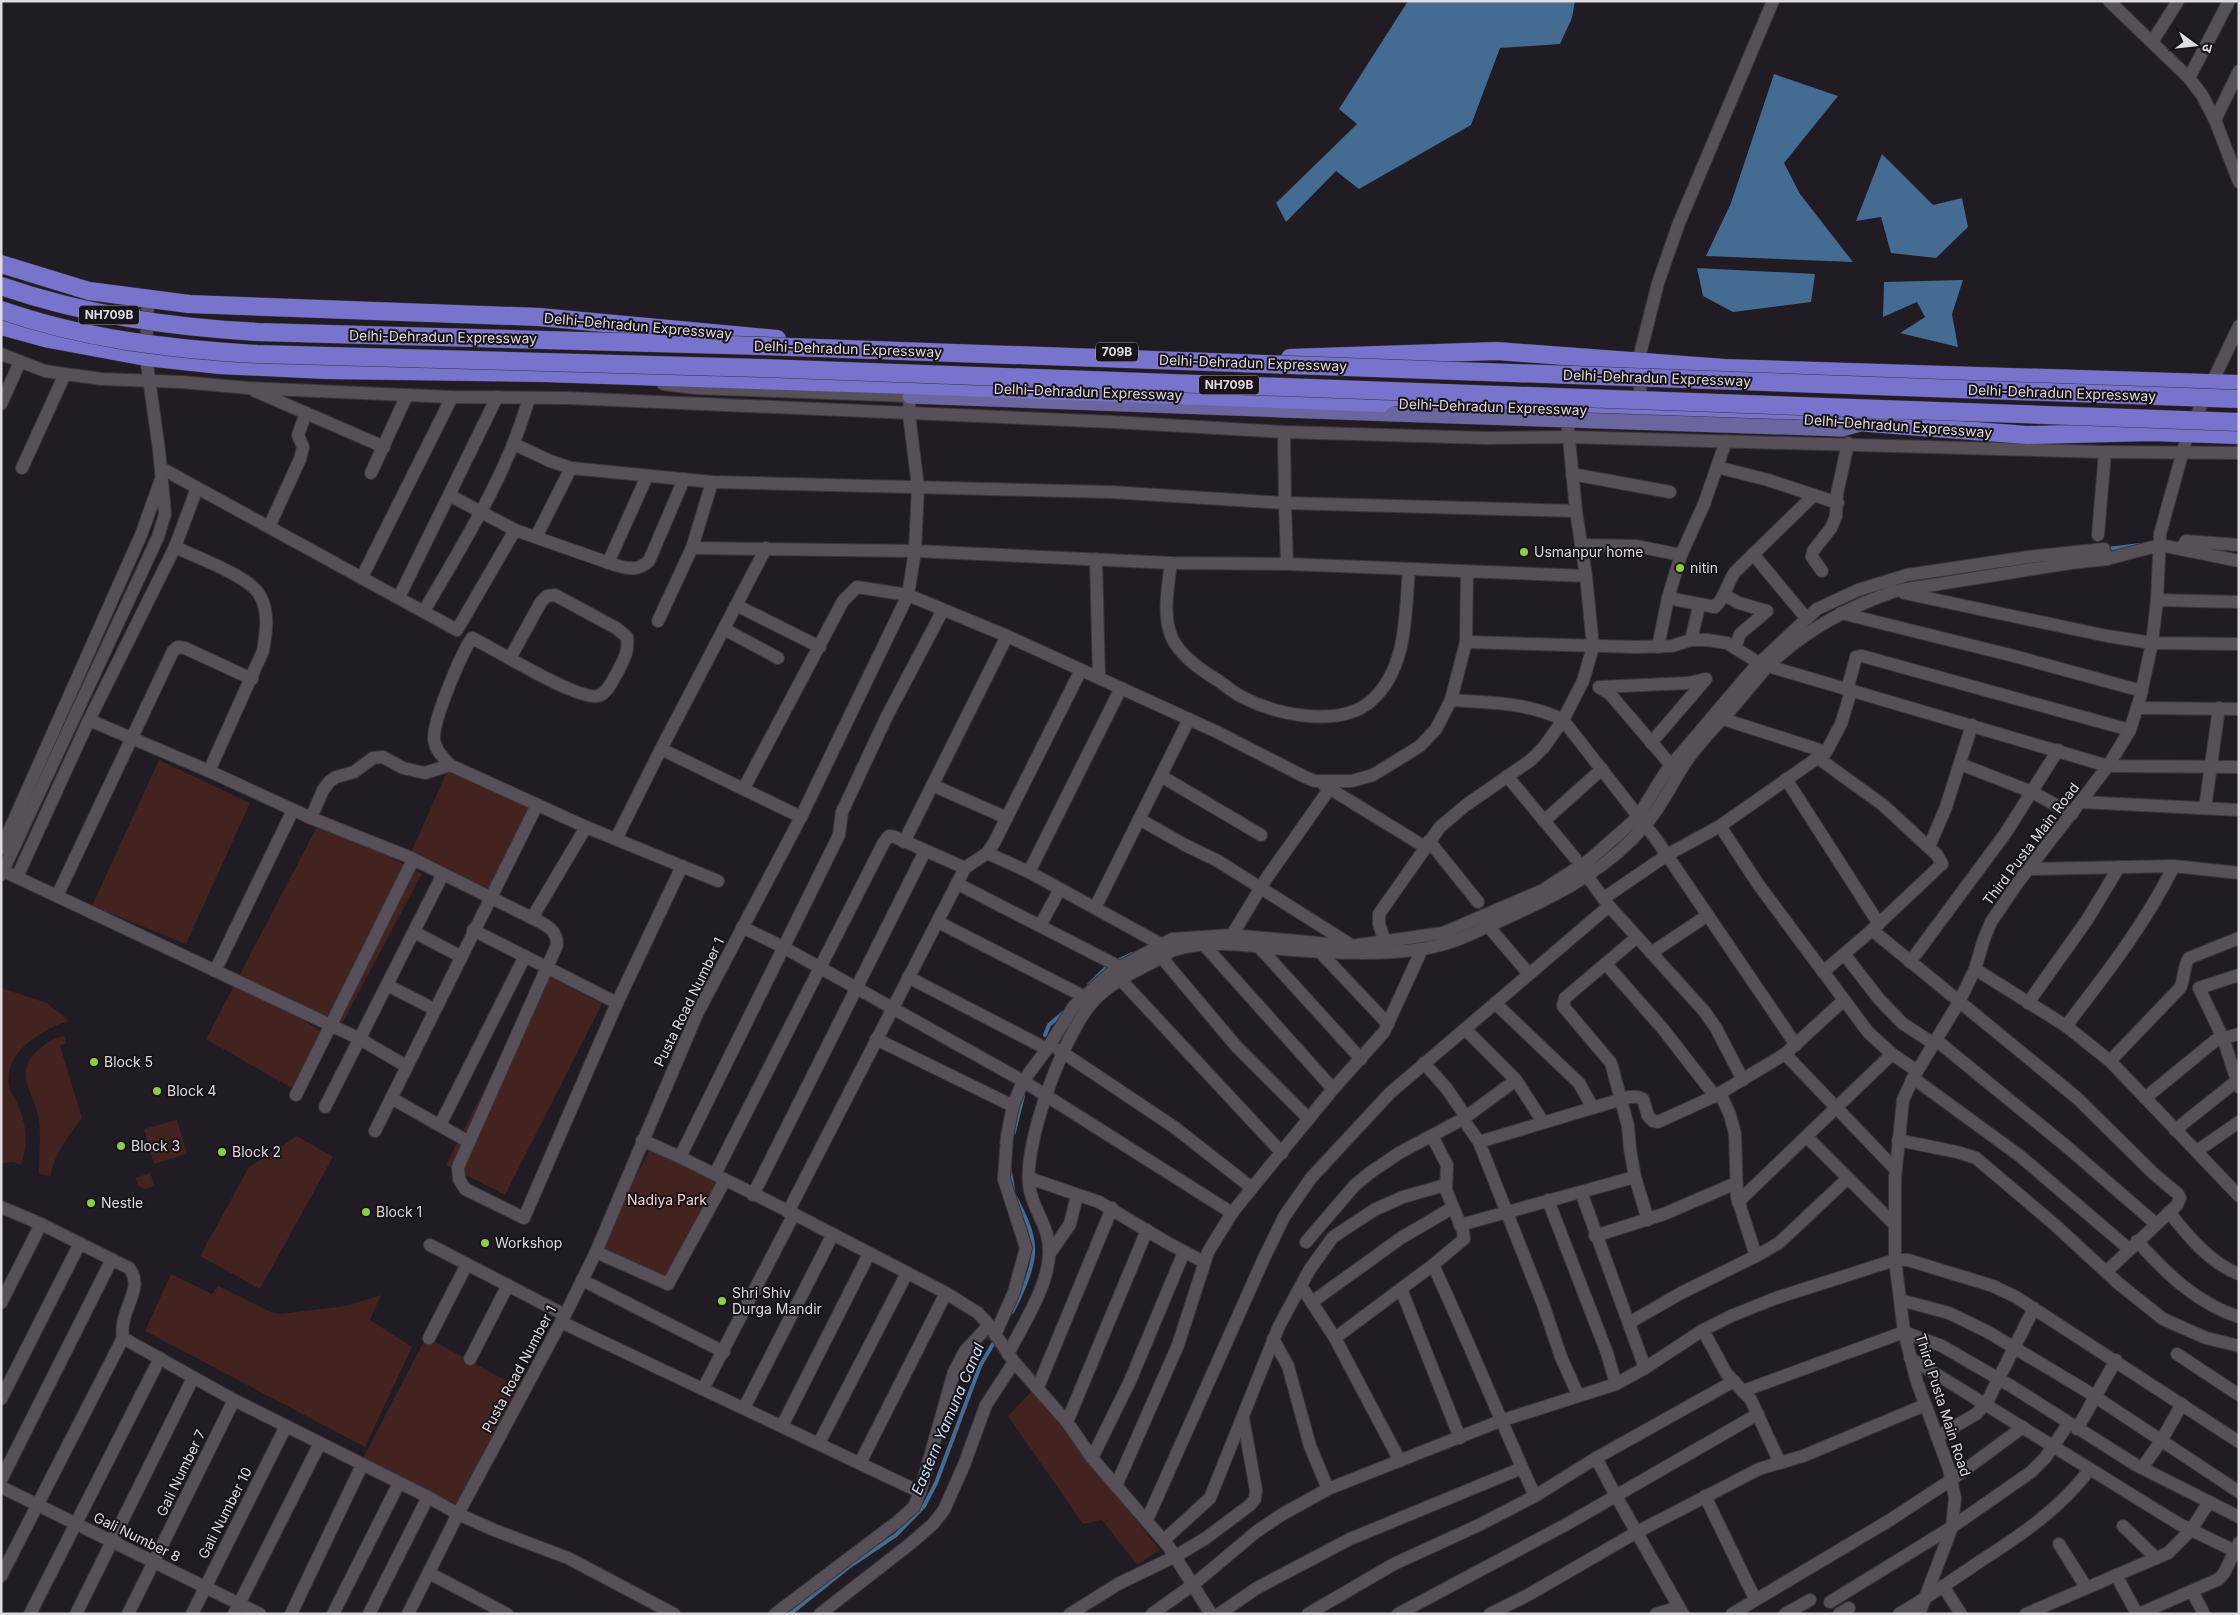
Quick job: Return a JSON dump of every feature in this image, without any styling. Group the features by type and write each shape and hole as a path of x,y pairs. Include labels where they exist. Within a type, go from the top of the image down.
{"highway":[{"name":"Delhi–Dehradun Expressway","path":"1,264 89,291 188,304 539,317 781,339 1284,358 1497,351 1734,368 2239,384"},
{"name":"Delhi-Dehradun Expressway","path":"1,286 59,304 116,317 185,327 258,332 752,345 2239,399"},
{"name":"Delhi-Dehradun Expressway","path":"1,310 42,323 112,339 183,349 257,354 771,368 2239,422"},
{"name":"Delhi–Dehradun Expressway","path":"1,326 49,339 146,357 220,365 326,370 644,377 910,391 1446,405 1843,422 2027,434 2151,432 2239,435"}],"main road":[{"path":"910,391 1842,429 1914,410"}],"street":[{"path":"1641,413 1639,362 1658,283 1680,223 1773,1"},
{"path":"2109,1 2189,78 2202,94 2215,120 2239,182"},
{"path":"2152,42 2178,1"},
{"path":"2189,78 2229,1"},
{"path":"2215,120 2239,72"},
{"path":"148,299 146,357 162,472 165,514 158,536 2,872 17,877 360,1039 406,1066"},
{"name":"Third Pusta Main Road","path":"1919,1614 1952,1527 1955,1498 1951,1480 1910,1358 1904,1332 1895,1260 1896,1169 1903,1100 1915,1074 1959,1002 1975,969 1991,922 2108,766 2130,730 2142,691 2152,643 2157,600 2160,540 2182,452 2188,434 2239,326"},
{"path":"644,377 638,365 637,352 647,334 658,328"},
{"path":"1446,405 1448,353"},
{"path":"1,354 45,371 65,374 148,382 181,382 248,388 1113,422 1284,432 1487,438 1568,437 1848,443 2105,452 2239,453"},
{"path":"1,404 20,362"},
{"path":"22,468 65,374"},
{"path":"248,388 384,447"},
{"name":"Pusta Road Number 1","path":"408,1614 458,1514 563,1318 596,1252 697,1014 801,817 908,595 915,551 918,487 909,414 910,391"},
{"path":"371,473 407,395"},
{"path":"362,577 452,397"},
{"path":"399,597 497,397"},
{"path":"424,611 482,512 514,444 529,398"},
{"path":"1384,945 1379,924 1379,914 1427,844 1440,827 1451,817 1531,760 1544,747 1563,720 1583,681 1593,647 1568,437 1568,410"},
{"path":"269,527 300,459 302,447 298,435 306,413"},
{"path":"1284,432 1287,564"},
{"path":"1658,647 1668,598 1681,554 1697,522 1726,441"},
{"path":"1822,571 1812,557 1813,550 1831,528 1838,503 1837,494 1848,443"},
{"path":"514,444 550,462 571,468 712,482 1110,492 1285,503 1576,511"},
{"path":"2098,534 2105,452"},
{"path":"1717,467 1768,480 1838,503"},
{"path":"536,537 571,468"},
{"path":"162,472 197,488 399,597 472,639 576,692 588,696 599,696 608,690 629,648 627,637 616,628 555,595 547,596 542,602 510,658"},
{"path":"1,849 142,535 162,472"},
{"path":"1572,474 1670,492"},
{"path":"608,563 647,476"},
{"path":"449,495 515,530 630,569 642,568 649,561 684,480"},
{"path":"658,621 692,548 712,482"},
{"path":"17,877 89,720 175,547 197,488"},
{"path":"1668,598 1699,606 1715,607 1724,595 1729,580 1814,495"},
{"path":"457,630 515,530"},
{"path":"1384,945 1422,949 1463,937 1560,893 1586,876 1619,850 1642,820 1675,770 1782,641 1817,610 1858,590 2071,563 2160,540 2182,549 2239,561"},
{"path":"2182,549 2186,541 2239,546"},
{"path":"1582,545 1636,546 1681,554"},
{"path":"175,547 241,578 259,594 266,612 266,632 263,651 252,679 209,770"},
{"path":"692,548 915,551 1170,563 1287,564 1586,576"},
{"path":"616,839 766,548"},
{"path":"1753,554 1802,613"},
{"path":"1096,559 1099,678"},
{"path":"1170,563 1166,613 1172,638 1186,657 1204,672 1244,698 1286,714 1319,717 1340,715 1360,709 1372,700 1396,666 1403,641 1409,569"},
{"path":"1316,781 1352,781 1373,775 1398,762 1420,746 1436,729 1451,700 1466,642 1466,572"},
{"path":"1675,770 1689,758 1723,718 1763,664 1841,613 1893,585 2107,636 2152,643 2239,644"},
{"path":"744,788 844,601 850,592 857,587 908,595 1007,636 1217,732 1282,766 1330,788 1427,844 1478,902"},
{"path":"1724,595 1739,603 1767,611 1740,634 1735,648"},
{"path":"2157,600 2239,602"},
{"path":"736,605 820,646"},
{"path":"1691,640 1699,606"},
{"path":"680,1157 839,835 842,812 887,716 943,610"},
{"path":"1841,613 2014,656 2142,691"},
{"path":"724,628 778,658"},
{"path":"904,842 1007,636"},
{"path":"472,639 437,719 434,739 439,753 450,764 586,827 718,881"},
{"path":"1466,642 1593,647 1658,647 1691,640 1727,643 1763,664 1849,691 1972,725 2108,766 2239,767"},
{"path":"57,896 168,658 173,651 178,648 252,679"},
{"path":"1147,1520 1234,1322 1284,1217 1312,1178 1366,1117 1424,1063 1528,974 1606,902 1667,855 1720,826 1822,755 1841,724 1856,657 1862,656 2130,730"},
{"path":"704,1389 724,1352 876,1039 965,868 987,853 1007,818 1081,670"},
{"path":"1599,687 1688,683 1706,679 1651,743"},
{"path":"1583,681 1599,687 1610,694 1675,770"},
{"path":"1029,872 1121,688"},
{"path":"1451,700 1529,708 1550,713 1563,720 1642,820 1796,1046"},
{"path":"2137,708 2239,708"},
{"path":"2205,808 2218,708"},
{"path":"1723,718 1822,755 1883,805 1942,861 1941,867 1876,927 1823,972"},
{"path":"1095,908 1189,719"},
{"path":"89,720 209,770 311,818 413,860 550,927 557,935 553,956 458,1167 459,1179 465,1189 524,1218 617,1003 682,866"},
{"path":"1929,847 1944,813 1972,725"},
{"path":"661,749 801,817"},
{"path":"1910,962 2004,834 2058,750"},
{"path":"311,818 323,790 330,781 336,776 354,772 373,758 383,757 403,768 425,774 450,764"},
{"path":"1960,764 2032,792 2072,814"},
{"path":"1544,821 1602,769"},
{"path":"1161,776 1261,835"},
{"path":"1507,776 1575,858"},
{"path":"1786,779 1876,927 1910,962 2077,1098 2154,1174 2178,1194 2180,1200 2169,1212 2107,1271"},
{"path":"932,785 1007,818"},
{"path":"1230,939 1261,888 1330,788"},
{"path":"2081,802 2239,810"},
{"path":"375,1130 536,805"},
{"path":"215,971 293,810"},
{"path":"1140,819 1185,845 1218,861 1354,948"},
{"path":"820,1614 910,1544 933,1524 944,1510 964,1465 986,1405 997,1385 1047,1271 1050,1253 1045,1226 1033,1200 1029,1178 1030,1157 1035,1132 1046,1095 1075,1028 1088,1008 1119,971 1166,951 1205,946 1230,939 1260,948 1320,952 1384,945 1443,934 1543,890 1588,861 1642,820"},
{"path":"1720,826 1758,884 1868,1032 1915,1074 2159,1264 2191,1293 2217,1308 2239,1316"},
{"path":"532,918 586,827"},
{"path":"596,1252 668,1284 820,967 888,836 965,868"},
{"path":"753,1195 925,851"},
{"path":"987,853 1029,872 1095,908 1166,951 1236,1046 1309,1119"},
{"path":"296,1096 413,860"},
{"path":"2028,1003 2087,920 2119,866"},
{"path":"2029,869 2174,866 2238,875"},
{"path":"2066,1026 2135,934 2156,902 2174,866"},
{"path":"325,1107 443,874"},
{"path":"1586,876 1606,902 1704,1011 1716,1028 1743,1080"},
{"path":"958,884 1106,960 1119,971 1282,1153"},
{"path":"1040,926 1060,889"},
{"path":"1651,953 1708,915"},
{"path":"938,922 1081,995"},
{"path":"1488,926 1528,974"},
{"path":"742,927 784,947 856,989 1023,1079 1232,1214"},
{"path":"473,930 617,1003"},
{"path":"414,932 460,956"},
{"path":"1637,937 1565,998 1563,1006 1611,1063 1622,1098 1628,1126 1635,1177 1648,1220"},
{"path":"2110,1061 2180,988 2184,980 2185,963 2188,958 2239,938"},
{"path":"1166,951 1172,939 1311,942 1354,948"},
{"path":"1205,946 1333,1089"},
{"path":"1260,948 1361,1059"},
{"path":"1116,1486 1172,1359 1204,1262 1232,1214 1252,1188 1333,1089 1361,1059 1388,1024 1422,949"},
{"path":"1320,952 1388,1024"},
{"path":"1844,954 1879,999 1896,1017 1935,1042 2045,1128 2156,1224"},
{"path":"440,1126 525,956"},
{"path":"1606,964 1718,1095 1730,1115 1735,1134 1738,1202 1756,1256"},
{"path":"1975,969 2066,1026 2110,1061 2239,1196"},
{"path":"775,1614 897,1522 914,1507 954,1372 965,1350 992,1330 1014,1292 1026,1248 1004,1179 1007,1136 1013,1106 1023,1079 1046,1050 1081,995 1113,970 1119,971"},
{"path":"2176,1130 2238,1082 2223,1038 2199,988 2239,975"},
{"path":"908,977 1046,1050 1064,1054 1174,1127 1252,1188"},
{"path":"387,985 434,1009"},
{"path":"1479,1142 1622,1098 1638,1097 1643,1100 1648,1116 1653,1121 1658,1122 1718,1095 1785,1054 1796,1046 1844,1000"},
{"path":"1495,1003 1579,1083 1593,1108"},
{"path":"1465,1029 1516,1080 1543,1122"},
{"path":"2146,1098 2216,1040 2239,1034"},
{"path":"876,1039 1013,1106"},
{"path":"1785,1054 1896,1169"},
{"path":"1738,1202 1892,1054"},
{"path":"1424,1063 1447,1089 1479,1142 1543,1304 1561,1356 1578,1395"},
{"path":"1306,1242 1355,1185 1386,1160 1465,1118 1516,1080"},
{"path":"391,1098 469,1142"},
{"path":"2197,1151 2239,1122"},
{"path":"1334,1338 1401,1290 1461,1243 1464,1235 1452,1208 1445,1185 1447,1165 1432,1136"},
{"path":"1807,1137 1895,1225"},
{"path":"642,1140 680,1157 832,1234 946,1293 978,1313 1009,1355 1067,1422 1092,1458 1164,1540 1194,1584 1211,1614"},
{"path":"1898,1140 1957,1152 1976,1158 2163,1318 2206,1338 2239,1346"},
{"path":"1460,1224 1635,1177"},
{"path":"1029,1178 1112,1208 1204,1262"},
{"path":"1629,1323 1681,1293 1779,1243 1848,1178"},
{"path":"1595,1236 1648,1220 1736,1183"},
{"path":"1164,1540 1210,1498 1273,1339 1317,1258 1333,1237 1374,1210 1403,1198 1445,1185"},
{"path":"1581,1192 1595,1236 1645,1368"},
{"path":"1050,1253 1070,1224 1077,1195"},
{"path":"1548,1200 1607,1353 1616,1384"},
{"path":"1038,1387 1112,1208"},
{"path":"1312,1302 1401,1238 1452,1208"},
{"path":"1,1576 123,1338 121,1328 123,1316 134,1291 134,1274 129,1268 41,1224 3,1211"},
{"path":"2169,1212 2202,1248 2222,1266 2239,1274"},
{"path":"1,1303 41,1224"},
{"path":"1067,1422 1147,1230"},
{"path":"744,1408 832,1234"},
{"path":"1,1399 80,1243"},
{"path":"430,1245 508,1285 563,1318 704,1389 920,1492"},
{"path":"1092,1458 1130,1381 1184,1252"},
{"path":"782,1426 869,1254"},
{"path":"1,1480 112,1259"},
{"path":"1152,1614 1194,1584 1256,1532 1281,1514 1328,1489 1500,1422 1616,1384 1645,1368 1703,1330 1731,1316 1785,1295 1895,1260 1917,1261 1993,1286 2034,1308 2116,1360 2239,1442"},
{"path":"429,1338 466,1264"},
{"path":"1433,1265 1463,1329 1500,1422 1535,1496"},
{"path":"819,1444 907,1273"},
{"path":"582,1280 724,1352"},
{"path":"470,1359 508,1285"},
{"path":"1302,1286 1334,1338 1400,1461"},
{"path":"1401,1290 1460,1438"},
{"path":"860,1463 946,1293"},
{"path":"1900,1300 1956,1316 2015,1347 2095,1396 2239,1492"},
{"path":"1937,1437 1976,1414 1986,1404 2034,1308"},
{"path":"1703,1330 1726,1373 1751,1400 1779,1462"},
{"path":"1744,1391 1904,1332 1942,1346 1999,1379 2142,1468 2239,1518"},
{"path":"123,1338 234,1400 428,1497 458,1514 568,1558 674,1614"},
{"path":"1273,1339 1288,1366 1310,1446 1328,1489"},
{"path":"2177,1354 2239,1396"},
{"path":"30,1614 160,1358"},
{"path":"1910,1358 2191,1530 2237,1549 2219,1579 2138,1614 2116,1575"},
{"path":"1830,1602 1952,1527 2039,1466 2054,1446 2073,1426 2095,1396 2116,1360"},
{"path":"76,1614 193,1378"},
{"path":"1308,1614 1394,1564 1479,1525 1535,1496 1596,1458 1734,1381"},
{"name":"Gali Number 7","path":"128,1614 234,1400"},
{"path":"2142,1468 2161,1441 2182,1404"},
{"path":"1490,1614 1528,1595 1637,1532 1759,1469 1802,1456 1925,1405"},
{"path":"1398,1614 1567,1524 1758,1414"},
{"path":"1070,1614 1118,1584 1176,1556 1220,1528 1255,1499 1256,1490 1243,1418"},
{"name":"Gali Number 10","path":"192,1614 286,1426"},
{"path":"1732,1614 1852,1544 1951,1480 2023,1427"},
{"path":"236,1608 320,1443"},
{"path":"1596,1458 1681,1610 1656,1614"},
{"path":"291,1614 362,1465"},
{"path":"1219,1614 1258,1588 1350,1539 1522,1468"},
{"path":"1898,1614 1943,1586 2049,1513 2068,1496 2090,1469"},
{"path":"333,1614 399,1483"},
{"path":"2026,1614 2156,1558 2174,1548 2191,1530 2225,1484"},
{"name":"Gali Number 8","path":"1,1487 205,1587 236,1608 260,1614"},
{"path":"1705,1496 1755,1599"},
{"path":"369,1614 428,1497"},
{"path":"2122,1526 2156,1558"},
{"path":"2059,1544 2086,1587"},
{"path":"429,1573 507,1614"},
{"path":"1943,1586 1961,1614"},
{"path":"2192,1591 2204,1614"},
{"path":"1785,1614 1810,1600"}],"green space":[{"path":"159,760 250,803 186,944 92,906"},
{"path":"450,765 537,805 493,890 409,857"},
{"path":"320,821 422,874 339,1029 245,986 325,1033 295,1090 206,1039"},
{"path":"543,973 602,1004 505,1195 446,1165"},
{"path":"1,988 47,1003 69,1021 35,1037 25,1045 11,1066 9,1077 10,1090 22,1115 25,1129 26,1143 21,1165 13,1162 1,1163"},
{"path":"64,1036 66,1043 60,1046 82,1118 67,1138 55,1160 51,1176 39,1174 39,1120 28,1085 26,1068 40,1048"},
{"path":"177,1120 187,1154 154,1164 144,1129"},
{"path":"297,1136 333,1157 260,1289 200,1256 249,1167"},
{"name":"Nadiya Park","path":"652,1146 725,1180 663,1283 599,1249"},
{"path":"150,1173 155,1186 145,1189 139,1186 135,1178"},
{"path":"171,1274 212,1294 218,1286 271,1312 280,1314 345,1306 381,1295 370,1320 412,1347 365,1447 145,1331"},
{"path":"426,1337 525,1391 455,1513 360,1464"},
{"path":"1033,1390 1160,1550 1137,1565 1102,1520 1083,1524 1008,1416"}],"water":[{"path":"1408,1 1575,1 1572,18 1560,44 1500,48 1471,125 1359,189 1336,171 1286,222 1276,203 1357,124 1339,109"},
{"path":"1774,74 1838,96 1784,163 1800,194 1853,262 1706,256 1731,203"},
{"path":"1882,154 1933,205 1962,198 1968,227 1936,258 1891,253 1881,217 1856,221"},
{"path":"1697,268 1815,274 1811,302 1733,312 1703,296"},
{"path":"1963,280 1952,314 1958,347 1900,333 1925,317 1917,302 1883,317 1884,282"}],"waterway":[{"path":"2107,549 2140,545"},
{"name":"Eastern Yamuna Canal","path":"1115,962 1132,954"},
{"name":"Eastern Yamuna Canal","path":"1089,985 1109,965"},
{"name":"Eastern Yamuna Canal","path":"1045,1035 1049,1025 1064,1012"},
{"name":"Eastern Yamuna Canal","path":"1014,1132 1023,1096"},
{"name":"Eastern Yamuna Canal","path":"1010,1172 1013,1189"},
{"name":"Eastern Yamuna Canal","path":"1012,1312 1027,1280 1033,1254 1029,1227 1016,1198"},
{"name":"Eastern Yamuna Canal","path":"790,1614 850,1566 896,1535 924,1506 936,1483 980,1366 996,1339"}],"place":[{"name":"Usmanpur home","path":"1524,552"},
{"name":"nitin","path":"1680,568"},
{"name":"Block 5","path":"94,1062"},
{"name":"Block 4","path":"157,1091"},
{"name":"Block 3","path":"121,1146"},
{"name":"Block 2","path":"222,1152"},
{"name":"Nestle","path":"91,1203"},
{"name":"Block 1","path":"366,1212"},
{"name":"Workshop","path":"485,1243"},
{"name":"Shri Shiv Durga Mandir","path":"722,1301"}]}
